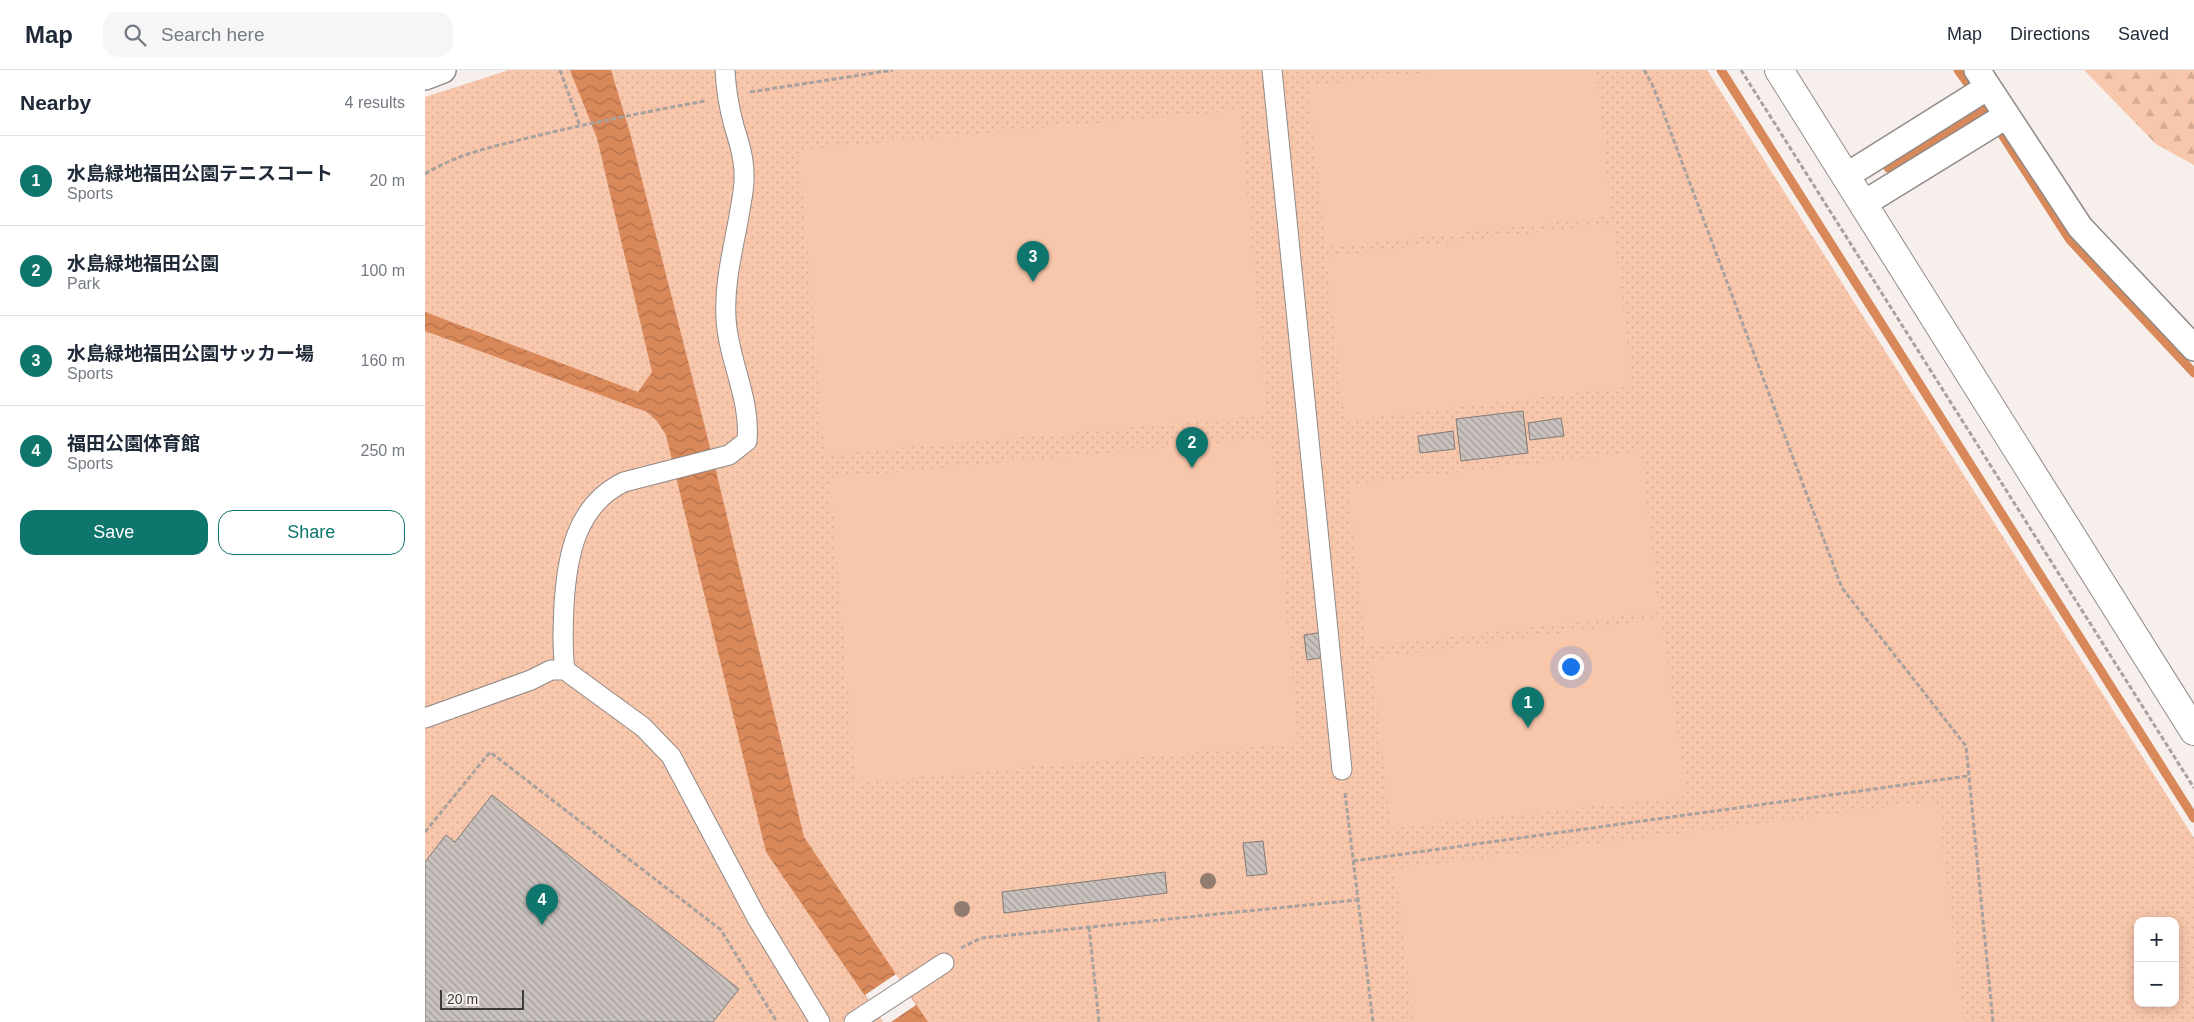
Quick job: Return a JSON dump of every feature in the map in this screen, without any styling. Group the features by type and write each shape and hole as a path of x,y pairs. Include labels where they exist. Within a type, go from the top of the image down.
{"street":[{"path":"425,76 443,70"},
{"path":"565,670 562,647 565,581 569,555 575,534 595,502 611,489 624,482 729,455 747,441 748,429 745,400 727,334 726,317 729,263 735,239 745,176 743,157 727,96 725,70"},
{"path":"1272,70 1342,770"},
{"path":"1779,70 2194,731"},
{"path":"1846,176 1982,78 2080,227 2194,348"},
{"path":"1863,204 2006,116"},
{"path":"425,718 531,680 551,670 565,670 643,726 671,756 757,918 820,1022"},
{"path":"854,1022 944,963"}],"path":[{"path":"560,70 579,126"},
{"path":"425,174 437,166 473,152 591,123 727,96 893,70"},
{"path":"1644,70 1662,109 1842,588 1966,746 1993,1022"},
{"path":"1741,70 2194,788"},
{"path":"425,832 490,752 721,930 777,1022"},
{"path":"1342,770 1373,1022"},
{"path":"1353,861 1968,776"},
{"path":"944,963 960,948 981,938 1357,900"},
{"path":"1089,927 1099,1022"}],"green space":[{"path":"509,70 1707,70 2194,838 2194,1022 425,1022 425,97"},
{"path":"1447,70 1596,70 1611,216 1326,248 1308,86"},
{"path":"2084,70 2194,70 2194,165 2156,144"},
{"path":"1240,110 1267,415 825,455 799,150"},
{"path":"1613,223 1632,386 1345,421 1326,257"},
{"path":"1271,438 1298,743 856,783 830,478"},
{"path":"1641,451 1659,612 1366,647 1348,485"},
{"path":"1661,619 1687,797 1391,828 1371,659"},
{"path":"1937,801 1964,1022 1414,1022 1395,869"}],"water":[{"path":"570,70 611,70 630,133 716,471 804,837 928,1022 883,1022 766,852 666,435 657,421 647,412 425,331 425,312 638,392 652,372 597,138"}],"pier":[{"path":"896,974 916,1005 891,1022 883,1022 865,995"}],"building":[{"path":"1523,411 1528,453 1461,461 1456,419"},
{"path":"1561,418 1564,436 1530,440 1528,423"},
{"path":"1453,431 1455,449 1420,453 1418,436"},
{"path":"1323,632 1327,657 1307,660 1304,635"},
{"path":"492,795 739,989 713,1022 425,1022 425,862 446,835 455,842"},
{"path":"1263,841 1267,874 1247,876 1243,843"},
{"path":"1165,872 1167,893 1004,913 1002,892"}],"waterway":[{"path":"1721,70 2194,818"},
{"path":"1958,70 1969,85"},
{"path":"1888,168 1985,109"},
{"path":"2001,133 2070,240 2194,373"}],"place":[{"name":"水島緑地福田公園サッカー場","path":"1033,282"},
{"name":"水島緑地福田公園","path":"1192,468"},
{"name":"水島緑地福田公園テニスコート","path":"1528,728"},
{"name":"福田公園体育館","path":"542,925"}]}
